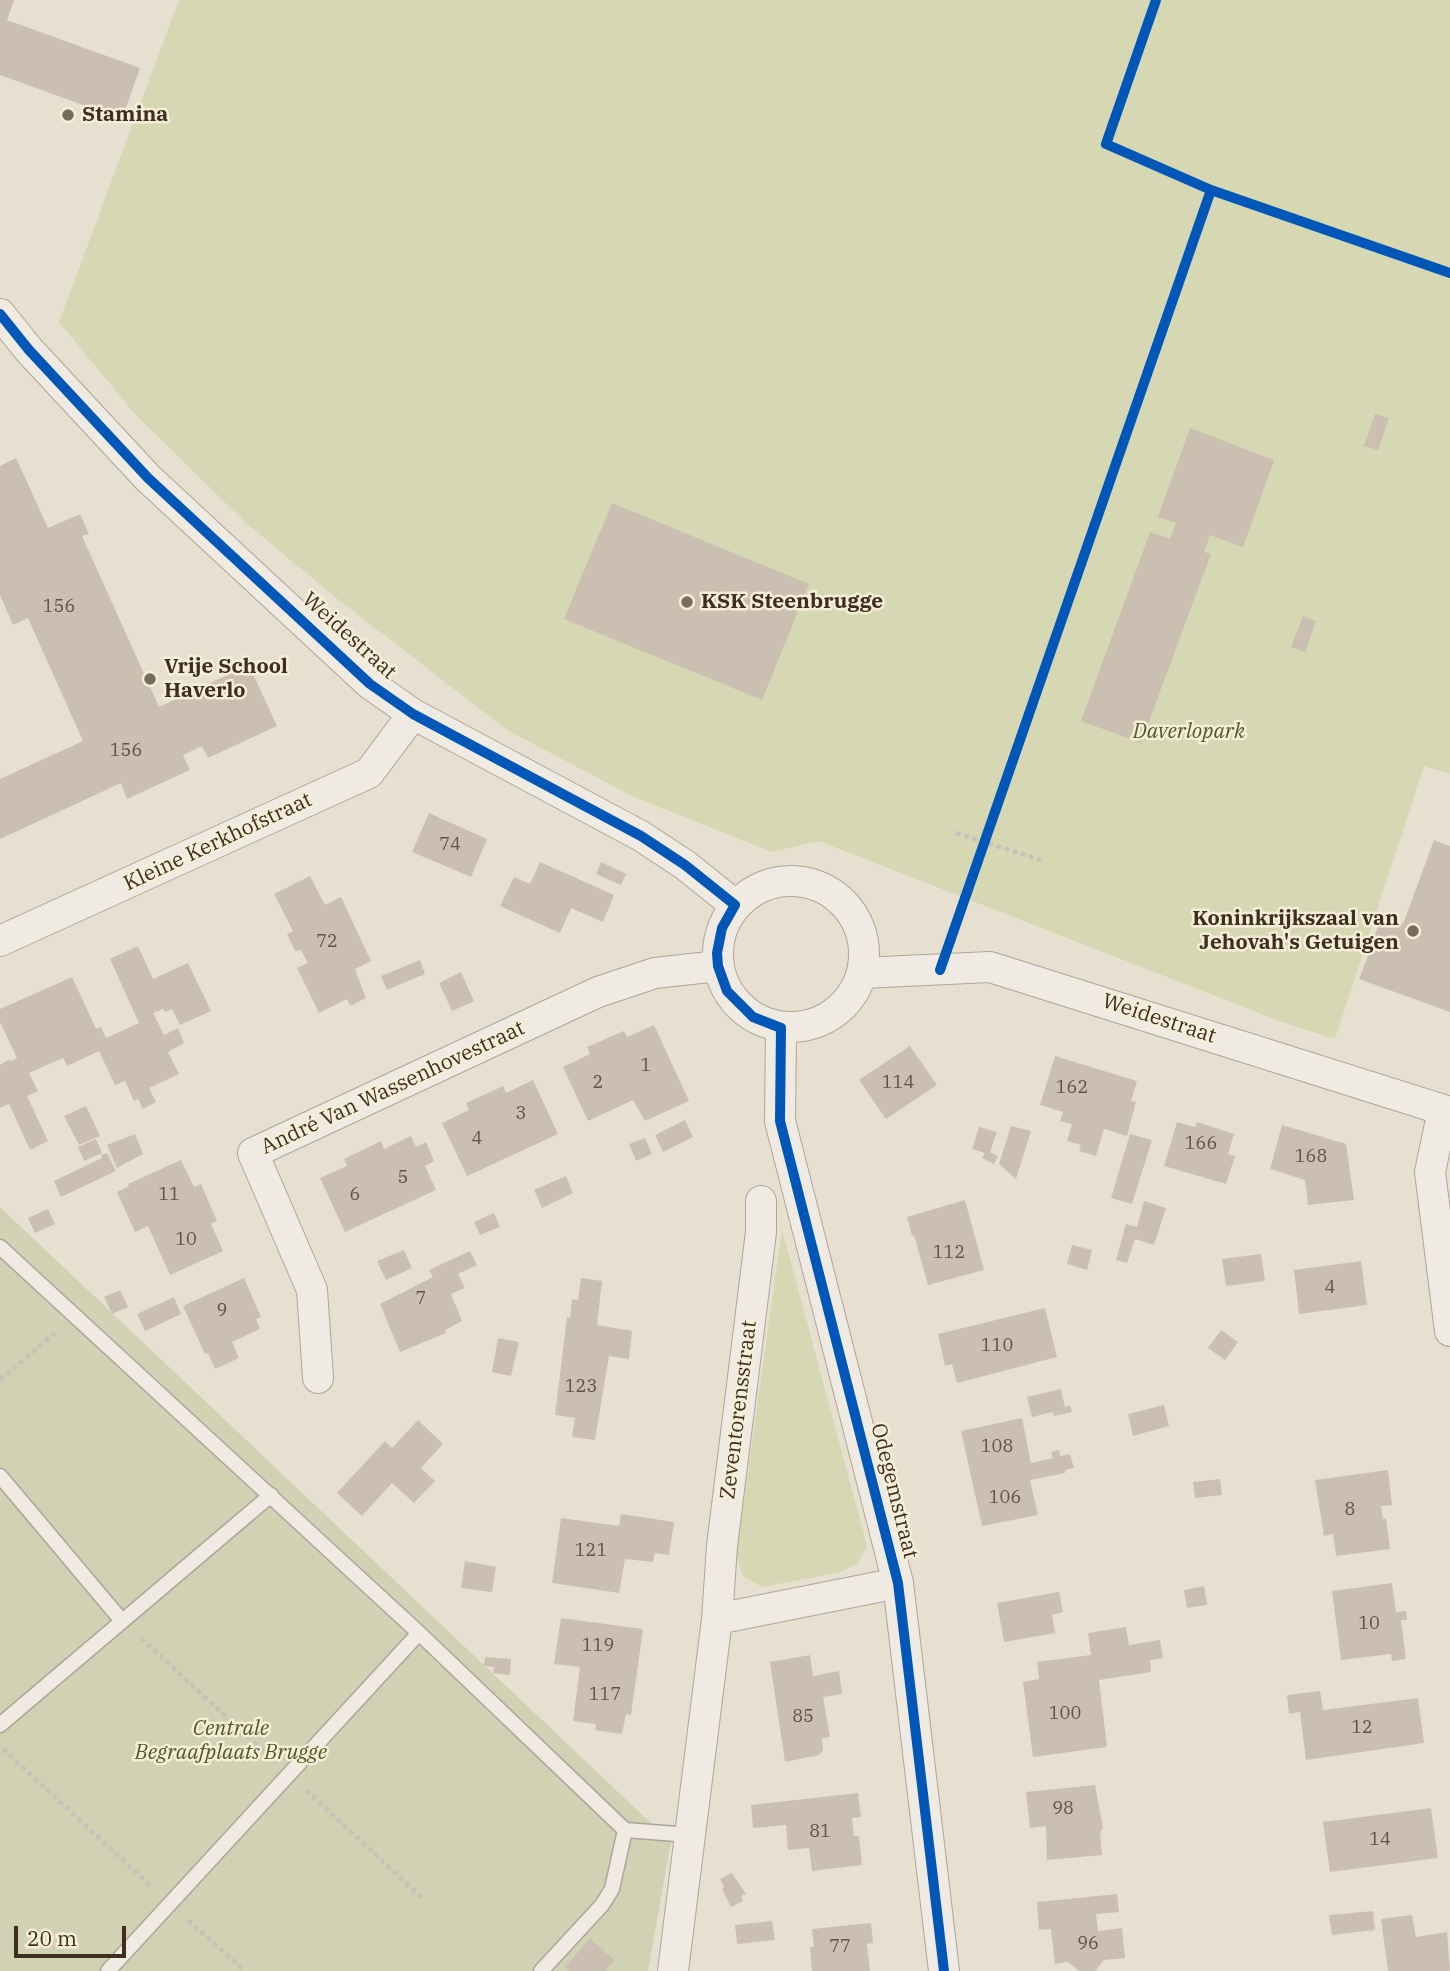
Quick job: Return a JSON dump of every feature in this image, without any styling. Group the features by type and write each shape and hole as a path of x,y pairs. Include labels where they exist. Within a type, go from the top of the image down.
{"street":[{"name":"Weidestraat","path":"0,314 29,350 148,478 370,684 413,714 640,836 685,865 735,905"},
{"name":"Kleine Kerkhofstraat","path":"0,941 369,773 413,714"},
{"path":"787,879 801,880 826,888 846,904 855,916 864,940 865,966 855,992 838,1011 807,1026 781,1028 752,1017 727,991 718,966 717,953 722,928 735,905 762,886 787,879"},
{"name":"André Van Wassenhovestraat","path":"318,1378 312,1290 253,1153 598,992 655,973 718,966"},
{"name":"Weidestraat","path":"862,973 990,967 1446,1111"},
{"name":"Odegemstraat","path":"781,1028 780,1121 898,1583 944,1971"},
{"path":"1446,1111 1430,1172 1450,1331"},
{"name":"Zeventorensstraat","path":"673,1971 717,1619 722,1546 761,1232 761,1201"},
{"path":"717,1619 898,1583"}],"lane":[{"path":"0,1247 419,1633 625,1830 690,1835"},
{"path":"0,1476 122,1621"},
{"path":"0,1725 271,1495"},
{"path":"108,1971 419,1633"},
{"path":"541,1971 601,1905 612,1889 625,1830"}],"path":[{"path":"980,853 989,828"},
{"path":"956,833 1041,860"},
{"path":"0,1380 76,1315"},
{"path":"0,1747 245,1971"}],"green space":[{"name":"Daverlopark","path":"179,0 1450,0 1450,774 1424,766 1335,1039 1282,1022 819,841 772,852 634,797 507,730 335,597 246,523 134,413 59,322"},
{"name":"Centrale Begraafplaats Brugge","path":"0,1207 671,1842 648,1971 0,1971"},
{"path":"782,1229 867,1546 858,1563 841,1572 762,1587 743,1576 736,1556"}],"building":[{"path":"0,0 14,0 7,20 140,68 122,119 0,75"},
{"path":"1375,414 1389,418 1378,450 1364,446"},
{"path":"1190,428 1274,460 1243,547 1210,535 1204,552 1211,554 1141,743 1081,721 1150,532 1170,539 1176,523 1158,517"},
{"path":"16,458 48,528 80,514 89,534 82,536 159,707 249,665 277,726 208,758 202,746 183,755 190,770 127,799 121,783 0,839 0,779 83,741 28,618 13,625 0,595 0,466"},
{"name":"KSK Steenbrugge","path":"612,503 809,584 762,700 564,619"},
{"path":"1303,616 1316,621 1305,652 1291,647"},
{"path":"429,813 487,839 471,877 412,852"},
{"name":"Koninkrijkszaal van Jehovah's Getuigen","path":"1434,840 1450,846 1450,1012 1359,979 1368,956 1362,954 1368,938 1373,940 1382,916 1403,924"},
{"path":"540,862 614,895 603,922 571,908 560,933 500,906 514,877 530,884"},
{"path":"601,862 626,874 621,885 596,874"},
{"path":"310,876 325,905 341,897 371,961 355,969 366,998 350,1006 347,999 319,1013 297,968 308,963 301,950 295,951 287,934 293,931 274,894"},
{"path":"138,946 153,979 188,963 211,1011 180,1025 172,1009 153,1013 164,1035 178,1028 184,1043 168,1052 179,1074 149,1088 156,1102 143,1109 138,1099 134,1101 125,1081 115,1085 99,1051 67,1066 63,1058 29,1073 38,1091 27,1096 48,1141 30,1150 9,1104 0,1108 0,1065 17,1058 0,1022 0,1009 72,977 96,1029 101,1027 106,1038 139,1023 110,959"},
{"path":"420,960 425,974 387,990 381,976"},
{"path":"461,972 474,1001 452,1011 439,983"},
{"path":"654,1025 689,1101 645,1121 633,1100 588,1121 563,1067 590,1054 587,1047 624,1031 627,1037"},
{"path":"910,1046 937,1085 886,1119 859,1080"},
{"path":"1055,1056 1137,1081 1131,1101 1136,1102 1127,1136 1104,1129 1096,1156 1079,1151 1081,1145 1067,1141 1072,1124 1060,1121 1063,1112 1040,1105"},
{"path":"533,1080 558,1134 467,1176 442,1123 469,1110 466,1103 503,1086 506,1093"},
{"path":"86,1106 100,1136 79,1145 64,1116"},
{"path":"685,1120 693,1137 663,1152 655,1135"},
{"path":"1177,1122 1195,1127 1197,1122 1234,1134 1228,1154 1235,1156 1226,1184 1164,1166"},
{"path":"1282,1125 1346,1144 1354,1200 1308,1205 1305,1180 1270,1169"},
{"path":"1011,1126 1031,1131 1016,1179 999,1164"},
{"path":"979,1127 997,1132 990,1152 998,1156 994,1164 982,1158 985,1153 972,1149"},
{"path":"135,1134 143,1154 117,1168 107,1145"},
{"path":"1130,1134 1152,1140 1132,1204 1111,1198"},
{"path":"411,1136 416,1147 426,1142 434,1161 425,1166 436,1190 345,1232 320,1178 347,1166 344,1159 381,1141 384,1149"},
{"path":"645,1138 652,1154 636,1161 629,1144"},
{"path":"96,1139 102,1153 84,1161 78,1147"},
{"path":"107,1153 116,1171 61,1197 54,1181"},
{"path":"181,1160 194,1187 201,1184 217,1221 211,1224 223,1251 170,1275 148,1226 135,1232 117,1192 129,1186 128,1184"},
{"path":"566,1176 573,1193 542,1208 534,1190"},
{"path":"965,1200 984,1270 928,1285 907,1217"},
{"path":"1144,1201 1166,1208 1154,1245 1135,1239 1127,1263 1116,1260 1126,1224 1137,1227"},
{"path":"48,1209 55,1224 35,1233 28,1218"},
{"path":"494,1213 500,1227 480,1235 474,1222"},
{"path":"1072,1245 1092,1250 1087,1270 1067,1264"},
{"path":"404,1250 412,1268 386,1280 377,1261"},
{"path":"470,1251 477,1265 458,1274 465,1288 451,1294 462,1321 445,1330 446,1333 400,1352 380,1304 433,1277 429,1270"},
{"path":"1261,1254 1265,1281 1226,1286 1222,1259"},
{"path":"1361,1261 1367,1305 1299,1314 1294,1270"},
{"path":"244,1278 261,1317 256,1319 260,1329 232,1342 239,1358 215,1369 208,1353 205,1354 183,1306"},
{"path":"581,1278 602,1281 597,1325 632,1331 629,1359 609,1356 595,1440 572,1437 575,1418 555,1415 567,1317 570,1318 572,1299 578,1300"},
{"path":"120,1290 128,1307 112,1314 104,1297"},
{"path":"174,1297 181,1314 145,1331 137,1314"},
{"path":"1045,1308 1057,1357 957,1383 952,1364 945,1366 938,1334"},
{"path":"1221,1330 1238,1342 1225,1360 1208,1348"},
{"path":"498,1338 519,1342 511,1376 492,1372"},
{"path":"1061,1389 1065,1407 1070,1405 1072,1412 1054,1416 1053,1412 1032,1417 1027,1397"},
{"path":"1164,1405 1169,1426 1133,1436 1128,1414"},
{"path":"1022,1418 1031,1463 1053,1458 1051,1452 1059,1450 1060,1456 1070,1454 1074,1468 1065,1470 1065,1473 1030,1480 1038,1515 982,1526 961,1431"},
{"path":"418,1420 443,1444 421,1468 435,1481 414,1503 392,1483 362,1516 337,1493 385,1441 392,1448"},
{"path":"1388,1470 1392,1505 1381,1506 1383,1519 1386,1518 1390,1549 1336,1556 1333,1534 1324,1536 1315,1480"},
{"path":"1220,1479 1222,1495 1195,1498 1193,1482"},
{"path":"621,1514 674,1522 669,1555 655,1553 653,1562 625,1559 619,1593 552,1583 561,1518 619,1526"},
{"path":"465,1561 496,1567 492,1592 461,1588"},
{"path":"1392,1583 1396,1612 1406,1611 1407,1620 1401,1620 1406,1659 1392,1661 1391,1654 1341,1660 1332,1591"},
{"path":"1204,1586 1207,1605 1187,1608 1184,1590"},
{"path":"1059,1592 1063,1612 1052,1615 1055,1633 1004,1642 997,1603"},
{"path":"561,1618 643,1629 631,1715 626,1714 622,1734 595,1730 596,1724 573,1721 580,1667 554,1664"},
{"path":"1126,1627 1129,1645 1160,1640 1163,1658 1150,1660 1151,1672 1099,1680 1107,1747 1033,1757 1023,1682 1039,1679 1037,1662 1091,1655 1088,1633"},
{"path":"810,1655 813,1676 839,1671 842,1694 823,1697 830,1737 822,1738 823,1750 819,1755 785,1762 770,1662"},
{"path":"485,1657 511,1659 510,1675 493,1673 494,1667 484,1666"},
{"path":"1320,1691 1323,1710 1418,1698 1424,1743 1306,1760 1300,1712 1289,1714 1287,1695"},
{"path":"1095,1785 1103,1828 1100,1832 1102,1855 1047,1860 1046,1826 1030,1828 1026,1792"},
{"path":"858,1793 861,1817 852,1818 854,1836 859,1836 862,1865 812,1871 809,1848 788,1850 786,1825 753,1828 751,1805"},
{"path":"1431,1808 1438,1858 1330,1872 1323,1822"},
{"path":"732,1873 746,1894 741,1896 743,1901 731,1907 720,1879"},
{"path":"1117,1894 1119,1912 1096,1914 1098,1931 1122,1928 1125,1958 1104,1960 1095,1971 1079,1971 1068,1962 1055,1964 1051,1929 1039,1930 1037,1902"},
{"path":"1373,1911 1375,1930 1332,1935 1329,1915"},
{"path":"1412,1915 1416,1937 1447,1932 1450,1971 1388,1971 1381,1919"},
{"path":"772,1921 775,1940 737,1944 735,1925"},
{"path":"871,1923 873,1943 867,1944 870,1971 812,1971 812,1929"},
{"path":"590,1939 614,1960 605,1971 570,1971 565,1967"}],"cycle path":[{"path":"1156,0 1106,144 1211,190 1450,273"},
{"path":"940,970 1211,190"},
{"path":"0,314 29,350 148,478 370,684 413,714 641,836 685,865 735,905 722,928 717,953 718,966 727,991 753,1017 781,1028 780,1121 898,1583 944,1971"}],"place":[{"name":"Stamina","path":"68,115"},
{"name":"KSK Steenbrugge","path":"687,602"},
{"name":"Vrije School Haverlo","path":"150,679"},
{"name":"Koninkrijkszaal van Jehovah's Getuigen","path":"1413,931"}]}
